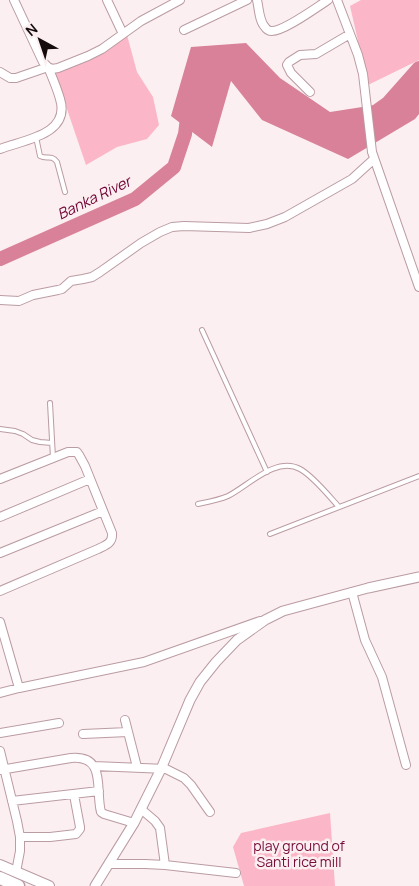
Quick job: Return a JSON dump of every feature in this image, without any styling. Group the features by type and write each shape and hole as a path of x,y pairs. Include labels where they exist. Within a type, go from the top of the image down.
{"highway":[{"path":"0,878 18,886"}],"main road":[{"path":"0,865 49,886"}],"street":[{"path":"0,149 44,134 54,127 60,119 62,111 61,100 48,67 43,62 14,0"},
{"path":"108,0 123,34"},
{"path":"0,72 10,78 16,78 48,67 52,69 58,68 102,49 141,21 180,0"},
{"path":"184,30 247,0"},
{"path":"257,0 262,22 265,28 270,31 287,26 328,0"},
{"path":"337,0 358,55 363,74 373,155 419,287"},
{"path":"310,92 291,73 287,65 289,62 300,55 316,54 350,34"},
{"path":"0,300 19,302 32,295 58,290 71,281 92,277 141,243 172,227 249,228 267,224 285,217 352,178 373,155"},
{"path":"0,479 68,452 76,452 90,479 112,533 111,541 108,545 0,590"},
{"path":"0,517 90,479"},
{"path":"0,553 103,511"},
{"path":"0,694 19,688 144,662 283,612 352,592 419,578"},
{"path":"352,592 365,640 382,677 406,765"},
{"path":"95,886 134,823 161,769 190,700 200,682 216,662 238,640 265,620"},
{"path":"0,622 19,688"},
{"path":"125,720 137,767"},
{"path":"0,733 58,723"},
{"path":"83,734 128,732"},
{"path":"0,750 2,769 20,837 20,851 16,872"},
{"path":"2,769 80,758 88,760 94,766 97,773 101,812 134,823"},
{"path":"94,766 166,769 184,778 210,812"},
{"path":"12,802 99,791"},
{"path":"20,837 50,837 76,834 80,827 74,794"},
{"path":"141,809 156,821 160,828 165,865"},
{"path":"109,864 165,865 236,873"}],"lane":[{"path":"36,137 40,156 42,158 50,157 57,162 65,192"},
{"path":"202,330 267,472"},
{"path":"50,403 53,458"},
{"path":"0,429 15,431 32,440 52,443"},
{"path":"198,504 225,497 267,472 290,466 300,469 309,476 339,506"},
{"path":"270,534 419,476"}],"green space":[{"path":"361,0 419,0 419,60 368,85 350,6"},
{"path":"127,35 137,72 153,97 159,125 147,139 117,147 86,165 54,71"},
{"name":"play ground of Santi rice mill","path":"330,813 335,886 244,886 233,847 241,833"}],"shaded area":[{"path":"246,43 280,78 330,112 388,103 419,68 419,114 415,119 348,159 262,120 231,81 212,147 171,116 191,47"}],"waterway":[{"name":"Banka River","path":"374,113 388,103 419,68"},
{"name":"Banka River","path":"0,259 135,199 174,167 185,134 188,110"}]}
